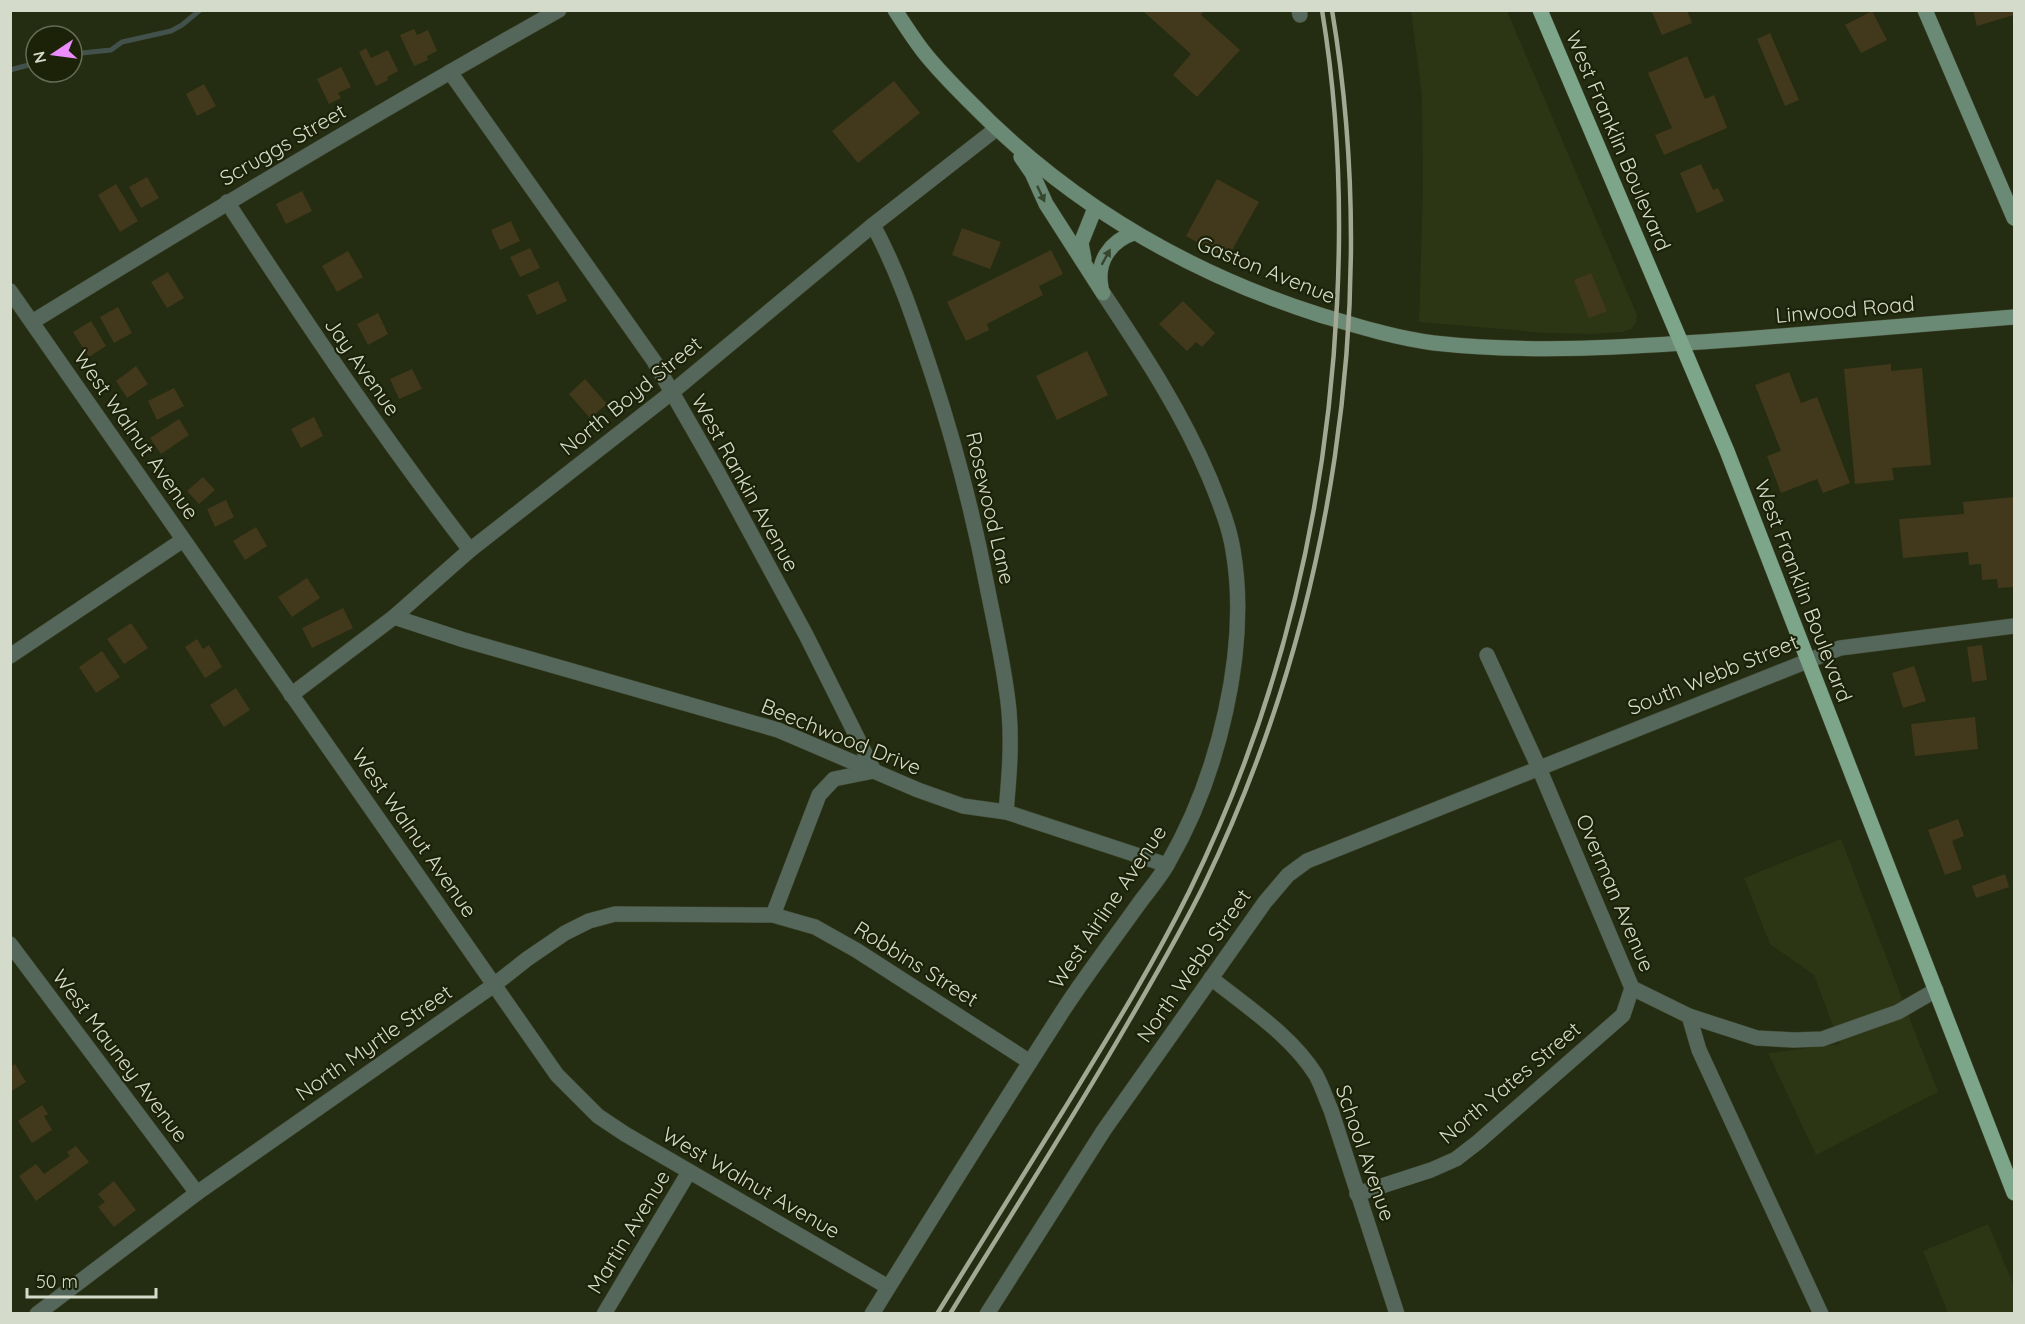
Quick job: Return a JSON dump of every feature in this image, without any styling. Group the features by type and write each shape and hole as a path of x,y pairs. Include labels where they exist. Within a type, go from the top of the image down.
{"main road":[{"name":"Gaston Avenue","path":"895,10 922,51 1012,143 1095,208 1213,276 1278,302 1343,322 1400,337 1440,343 1511,349 1560,350 1680,343"},
{"name":"West Franklin Boulevard","path":"1540,10 1727,451 2014,1193"},
{"path":"1925,10 2014,218"},
{"path":"1012,143 1032,173 1046,204 1104,293"},
{"path":"1084,264 1081,243 1095,208"},
{"path":"1104,293 1099,274 1106,255 1122,237 1134,232"},
{"name":"Linwood Road","path":"1680,343 2014,317"}],"street":[{"name":"Scruggs Street","path":"32,322 227,202 559,10"},
{"name":"West Rankin Avenue","path":"450,72 654,361 806,635 874,771"},
{"name":"North Boyd Street","path":"291,695 394,617 470,550 671,393 873,225 996,129"},
{"name":"Jay Avenue","path":"227,202 334,365 409,473 470,550"},
{"name":"Rosewood Lane","path":"873,225 890,257 905,294 951,432 972,512 1002,658 1009,713 1010,763 1006,812"},
{"name":"West Walnut Avenue","path":"10,291 542,1056 576,1096 598,1116 625,1134 888,1287"},
{"name":"West Airline Avenue","path":"872,1314 1072,998 1167,865 1189,824 1209,769 1224,716 1237,646 1238,596 1233,549 1222,509 1195,444 1161,381 1104,293"},
{"path":"10,656 183,540"},
{"name":"Beechwood Drive","path":"394,617 464,640 778,730 918,790 963,806 1006,812 1167,865"},
{"name":"South Webb Street","path":"1539,768 1840,648 2014,626"},
{"name":"Overman Avenue","path":"1487,656 1539,768 1632,988 1689,1016 1757,1038 1822,1039 1898,1012 1936,990"},
{"name":"North Webb Street","path":"987,1314 1104,1130 1265,902 1288,874 1307,861 1539,768"},
{"path":"773,915 819,795 834,779 874,771"},
{"name":"North Myrtle Street","path":"37,1314 196,1193 565,933 589,921 615,914 773,915"},
{"name":"Robbins Street","path":"773,915 815,927 856,950 1030,1062"},
{"name":"West Mauney Avenue","path":"10,944 196,1193"},
{"name":"School Avenue","path":"1211,978 1282,1035 1301,1054 1317,1077 1397,1314"},
{"name":"North Yates Street","path":"1357,1194 1431,1170 1456,1158 1478,1142 1623,1016 1632,988"},
{"path":"1689,1016 1699,1050 1821,1314"},
{"name":"Martin Avenue","path":"604,1314 689,1172"}],"shaded area":[{"path":"1411,11 1507,11 1637,315 1636,323 1631,329 1622,332 1593,334 1545,333 1419,322 1423,190 1422,96"},
{"path":"1841,839 1938,1092 1816,1155 1768,1053 1840,1044 1814,975 1770,944 1744,878"},
{"path":"1988,1224 2014,1286 2014,1313 1948,1313 1923,1251"}],"building":[{"path":"1146,10 1205,10 1201,15 1240,50 1197,97 1173,75 1191,54 1144,12"},
{"path":"1651,10 1687,10 1692,23 1662,35"},
{"path":"1973,10 2014,10 2014,15 1977,26"},
{"path":"1872,11 1887,40 1861,53 1845,25"},
{"path":"414,29 417,35 428,30 437,51 427,56 428,60 414,66 400,35"},
{"path":"1770,33 1799,100 1785,106 1757,39"},
{"path":"366,48 371,58 388,50 398,71 387,77 388,80 376,86 359,52"},
{"path":"1687,56 1705,99 1714,95 1727,128 1664,155 1655,135 1672,128 1648,73"},
{"path":"341,67 351,87 338,93 341,98 329,104 317,79"},
{"path":"894,81 920,113 858,163 832,131"},
{"path":"204,84 216,106 197,116 186,94"},
{"path":"1701,164 1713,190 1718,188 1724,201 1697,213 1680,173"},
{"path":"147,177 159,198 141,208 129,187"},
{"path":"1217,179 1259,202 1227,259 1186,236"},
{"path":"116,184 138,221 120,232 98,195"},
{"path":"302,191 312,211 286,224 276,204"},
{"path":"511,221 520,241 500,250 491,230"},
{"path":"962,228 1001,242 990,269 952,255"},
{"path":"530,248 540,268 520,277 510,257"},
{"path":"1051,250 1063,274 1039,286 1043,295 987,324 989,330 966,341 947,302"},
{"path":"348,251 363,277 337,292 322,266"},
{"path":"168,272 184,298 167,308 151,282"},
{"path":"1591,273 1607,311 1589,318 1574,280"},
{"path":"558,281 567,301 537,315 527,295"},
{"path":"1183,301 1215,333 1202,347 1196,342 1187,351 1159,324"},
{"path":"118,307 132,333 114,343 100,317"},
{"path":"378,313 388,334 368,345 357,324"},
{"path":"91,321 106,346 89,357 73,332"},
{"path":"1087,351 1108,395 1057,420 1036,376"},
{"path":"1891,364 1891,371 1922,368 1931,465 1892,468 1894,480 1855,484 1844,369"},
{"path":"136,366 148,384 127,398 116,381"},
{"path":"412,369 422,389 399,399 390,379"},
{"path":"1789,372 1801,403 1817,397 1850,483 1823,493 1817,479 1781,493 1767,456 1781,451 1755,385"},
{"path":"585,379 607,404 590,418 569,394"},
{"path":"174,388 184,406 157,420 148,401"},
{"path":"314,417 323,436 301,448 291,429"},
{"path":"179,419 189,435 161,454 150,438"},
{"path":"203,477 215,490 199,504 187,491"},
{"path":"2014,497 2014,587 1998,588 1997,579 1982,580 1981,564 1969,565 1968,552 1903,558 1899,519 1964,514 1963,502"},
{"path":"226,500 234,517 215,527 207,509"},
{"path":"256,527 267,546 245,560 233,541"},
{"path":"307,578 320,598 292,617 278,597"},
{"path":"343,608 353,628 312,648 302,628"},
{"path":"131,623 148,648 124,664 107,639"},
{"path":"197,639 203,649 209,645 222,667 205,678 185,647"},
{"path":"1982,645 1987,680 1972,682 1967,647"},
{"path":"102,651 120,677 96,693 79,667"},
{"path":"1914,666 1926,701 1903,708 1892,673"},
{"path":"236,688 250,710 224,727 210,705"},
{"path":"1975,717 1978,749 1915,756 1911,724"},
{"path":"1958,819 1964,836 1952,841 1962,869 1945,875 1928,830"},
{"path":"2005,874 2009,887 1976,898 1972,886"},
{"path":"15,1064 26,1082 10,1092 10,1067"},
{"path":"42,1105 48,1114 44,1116 52,1130 32,1143 18,1121"},
{"path":"76,1146 89,1162 36,1201 19,1176 36,1164 44,1174 70,1156 67,1152"},
{"path":"114,1181 136,1210 114,1227 98,1207 105,1202 98,1194"}],"waterway":[{"path":"84,53 111,50 122,42 171,31 200,10"},
{"path":"10,70 24,66"}],"railway":[{"path":"937,1314 1112,1030 1175,920 1221,822 1249,751 1273,679 1310,531 1322,456 1337,304 1339,193 1332,83 1322,10"},
{"path":"950,1314 1085,1095 1186,920 1249,783 1285,677 1314,568 1335,457 1347,345 1351,233 1346,121 1332,10"}]}
